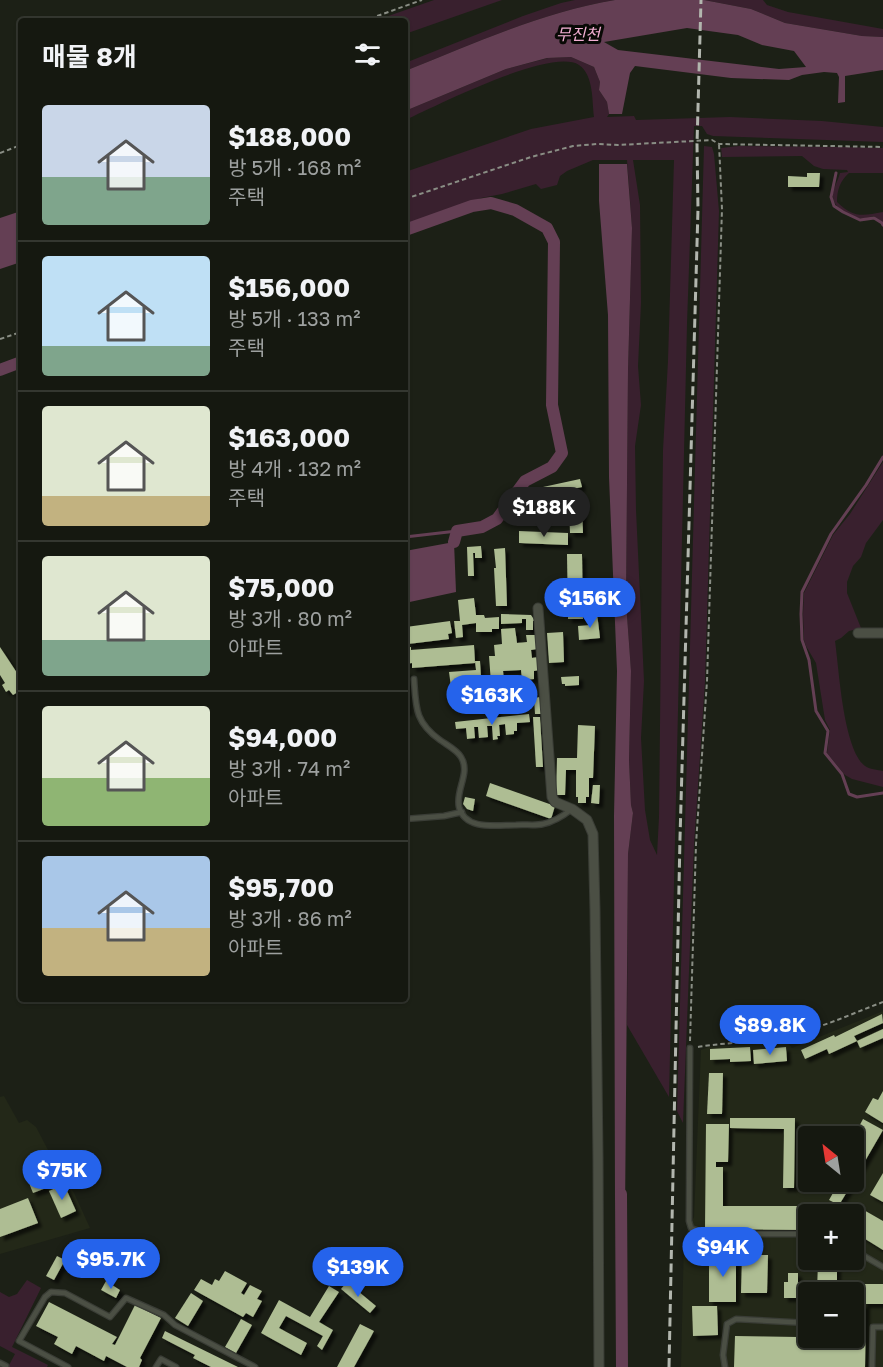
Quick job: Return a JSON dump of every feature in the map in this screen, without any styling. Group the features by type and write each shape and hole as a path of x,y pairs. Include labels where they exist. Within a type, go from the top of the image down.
{"street":[{"path":"538,608 552,797 555,802 572,809 587,820 593,834 599,1367"},
{"path":"858,633 883,633"}],"lane":[{"path":"414,680 417,709 423,724 430,733 459,754 464,762 465,774 459,809 472,822 482,826 544,824 562,817 572,809"},
{"path":"408,819 462,812"},
{"path":"690,1048 691,1228 707,1234 798,1234"},
{"path":"864,1256 883,1267"},
{"path":"68,1367 19,1341 45,1297 51,1292 65,1293 110,1317 126,1298 164,1316 175,1325 255,1367"},
{"path":"725,1367 723,1355 727,1324 736,1319 798,1322"},
{"path":"872,1367 873,1327 883,1327"},
{"path":"156,1367 161,1359 176,1367"},
{"path":"52,1367 56,1360"},
{"path":"0,1363 6,1366"}],"path":[{"path":"371,18 422,0"},
{"path":"408,198 531,157 573,146 712,140 719,144 883,147"},
{"path":"719,144 722,210 708,670 696,844 690,1048 786,1036 883,1002"},
{"path":"0,153 18,146"},
{"path":"0,339 18,333"}],"shaded area":[{"path":"434,0 502,0 408,33 408,18 383,18"},
{"path":"575,0 615,0 561,12 408,70 408,62 561,3"},
{"path":"704,0 763,0 767,5 788,12 883,29 883,37 862,36 785,23 751,9"},
{"path":"571,57 594,67 600,82 599,90 607,102 609,114 607,117 634,116 636,120 730,117 822,121 883,127 883,142 713,136 707,134 702,126 694,126 687,324 669,1097 627,1025 628,854 633,813 629,760 631,671 626,602 632,228 627,160 593,160 567,171 560,176 557,185 541,189 536,184 481,198 408,224 408,171 531,129 594,117 590,82 584,69 579,65 565,62 544,64 493,80 408,119 408,110 506,69 548,58","holes":["633,160 674,160 663,450 657,855 650,840 645,810 641,738 644,681 635,446 641,405 638,366 641,303 640,205"]},
{"path":"704,146 712,147 714,154 719,211 705,682 694,845 683,1123 677,1111"},
{"path":"739,146 883,148 883,173 849,173 840,186 837,202 853,213 883,212 883,223 874,216 861,218 851,216 836,205 833,197 834,188 840,173 848,172 847,170 823,169 814,166 802,156 722,157 721,148"},
{"path":"883,462 883,520 866,543 847,582 847,593 861,628 849,631 835,641 843,707 852,743 865,766 883,771 883,787 845,775 827,753 830,730 825,720 816,663 804,640 803,614 804,593 833,535 850,514"},
{"path":"883,1011 883,1367 681,1367 684,1238 694,1217 701,1050 709,1047 787,1042 792,1048"},
{"path":"4,1096 19,1123 27,1120 36,1127 58,1169 74,1193 90,1228 0,1254 0,1097"},
{"path":"27,1280 41,1288 12,1347 48,1365 47,1367 8,1367 15,1354 0,1346 0,1292 9,1297 17,1294"}],"water":[{"name":"무진천","path":"615,0 704,0 751,9 785,23 862,36 883,37 883,70 845,76 845,102 838,103 839,77 837,73 802,75 789,80 731,78 635,66 630,73 622,114 609,114 607,102 599,90 600,82 594,67 571,57 547,58 506,69 408,110 408,70 508,30 561,12","holes":["687,28 738,35 762,45 794,51 806,67 779,69 618,50 604,42"]},
{"path":"599,164 627,164 632,228 626,602 631,671 629,760 633,813 628,854 625,1215 615,1199 614,816 617,671 609,477 608,315 599,201"},
{"path":"18,212 18,263 0,269 0,218"},
{"path":"454,542 456,592 408,602 408,550"}],"building":[{"path":"807,173 820,173 819,187 788,187 788,176 807,177"},
{"path":"580,479 582,487 550,494 550,492 544,493 543,487"},
{"path":"569,510 582,510 583,533 570,533"},
{"path":"519,531 568,533 568,545 519,543"},
{"path":"481,546 482,558 475,558 475,553 473,553 474,576 468,576 467,547"},
{"path":"505,548 507,606 496,606 494,549"},
{"path":"567,554 582,554 583,619 568,619"},
{"path":"474,598 476,615 484,615 485,618 499,617 499,629 492,629 492,632 476,632 476,623 462,625 463,637 456,638 454,621 460,621 458,600"},
{"path":"597,613 600,638 579,640 578,626 590,625 589,614"},
{"path":"501,614 531,615 535,621 533,621 533,630 526,630 526,619 522,619 522,623 501,624"},
{"path":"450,621 452,633 448,634 449,639 408,644 408,627"},
{"path":"515,628 517,643 527,642 526,635 536,635 537,649 531,650 532,658 538,657 539,670 534,671 534,679 522,680 521,670 503,671 504,681 491,683 489,656 495,656 494,645 502,644 501,629"},
{"path":"563,632 564,662 549,663 547,633"},
{"path":"474,645 475,663 412,668 412,663 408,664 408,648 411,647 411,650"},
{"path":"0,647 18,674 18,692 13,695 9,690 6,692 2,685 5,683 0,675"},
{"path":"475,661 480,661 483,708 472,709 470,685 451,687 449,672 476,670"},
{"path":"579,676 579,685 565,686 562,684 561,677"},
{"path":"507,682 507,688 494,689 495,692 509,691 510,700 495,701 498,714 488,715 487,704 489,704 485,691 490,690 489,684"},
{"path":"540,697 542,714 535,714 534,698"},
{"path":"529,714 530,722 517,723 517,731 514,731 514,734 506,735 505,724 499,725 498,739 493,740 492,726 487,726 488,737 479,738 478,727 474,727 475,738 467,739 466,728 456,729 455,722"},
{"path":"533,717 540,717 543,767 536,767"},
{"path":"578,725 595,726 593,778 589,778 589,797 586,797 586,803 578,803 578,797 576,797 576,770 566,770 565,795 556,795 557,758 577,758"},
{"path":"490,783 555,806 551,819 486,796"},
{"path":"593,785 600,785 599,804 591,803"},
{"path":"465,797 475,799 473,811 467,809 463,804"},
{"path":"882,1014 883,1023 854,1036 857,1041 829,1054 827,1049 805,1059 801,1050 834,1035 835,1037"},
{"path":"883,1029 883,1038 860,1048 857,1041"},
{"path":"750,1047 751,1061 710,1060 710,1049"},
{"path":"786,1047 787,1061 754,1064 753,1050"},
{"path":"709,1073 723,1073 722,1114 707,1114"},
{"path":"883,1091 883,1123 865,1112 873,1098 878,1100"},
{"path":"730,1118 795,1118 794,1188 783,1188 784,1129 730,1128"},
{"path":"863,1119 883,1130 864,1163 864,1126 859,1126"},
{"path":"706,1124 729,1124 728,1162 716,1162 716,1167 723,1167 723,1206 798,1206 798,1230 705,1229"},
{"path":"55,1172 58,1178 44,1183 46,1188 33,1193 29,1183"},
{"path":"883,1173 883,1202 870,1195"},
{"path":"64,1184 76,1211 61,1218 49,1191"},
{"path":"831,1192 847,1192 840,1204 829,1200 833,1193"},
{"path":"28,1198 38,1223 0,1237 0,1209"},
{"path":"864,1210 883,1221 883,1250 864,1238"},
{"path":"709,1253 736,1253 736,1302 709,1302"},
{"path":"742,1255 768,1255 767,1293 741,1293"},
{"path":"57,1256 65,1260 54,1280 46,1276"},
{"path":"344,1257 361,1273 356,1279 345,1271 335,1285 327,1279"},
{"path":"818,1270 837,1270 837,1282 817,1282"},
{"path":"225,1271 247,1283 241,1293 244,1295 250,1285 262,1291 257,1299 262,1301 253,1317 246,1313 243,1317 194,1290 201,1279 212,1285 215,1279 219,1281"},
{"path":"788,1273 798,1273 798,1298 784,1298 784,1282 788,1282"},
{"path":"106,1281 120,1290 116,1298 101,1290"},
{"path":"347,1282 376,1306 370,1313 341,1289"},
{"path":"864,1284 883,1284 883,1304 866,1304 865,1367 734,1367 735,1336 798,1337 798,1348 864,1348"},
{"path":"329,1286 339,1292 319,1322 333,1330 322,1350 317,1346 323,1336 286,1316 279,1328 307,1343 301,1355 261,1333 279,1300 310,1317"},
{"path":"191,1293 203,1301 188,1326 175,1318"},
{"path":"49,1302 117,1337 112,1344 115,1345 135,1305 161,1318 140,1358 142,1360 139,1367 127,1367 106,1356 104,1361 76,1346 72,1354 54,1344 58,1337 36,1326"},
{"path":"692,1306 717,1306 718,1335 693,1336"},
{"path":"241,1319 252,1325 236,1353 225,1347"},
{"path":"360,1324 374,1331 354,1367 337,1367"},
{"path":"165,1331 238,1367 211,1367 193,1358 195,1355 162,1338"}],"waterway":[{"path":"836,173 831,197 834,206 860,220 874,218 883,225"},
{"path":"408,229 472,206 491,203 515,210 547,228 554,242 552,405 562,453 552,467 525,481 497,519 482,527 457,531 454,542"},
{"path":"0,370 18,363"},
{"path":"883,457 831,534 802,592 801,614 802,640 809,660 816,711 828,731 825,753 842,774 849,794 857,797 883,793"},
{"path":"408,537 457,531"},
{"path":"621,1194 622,1367"}],"railway":[{"path":"669,1367 680,838 698,209 697,144 701,0"}]}
